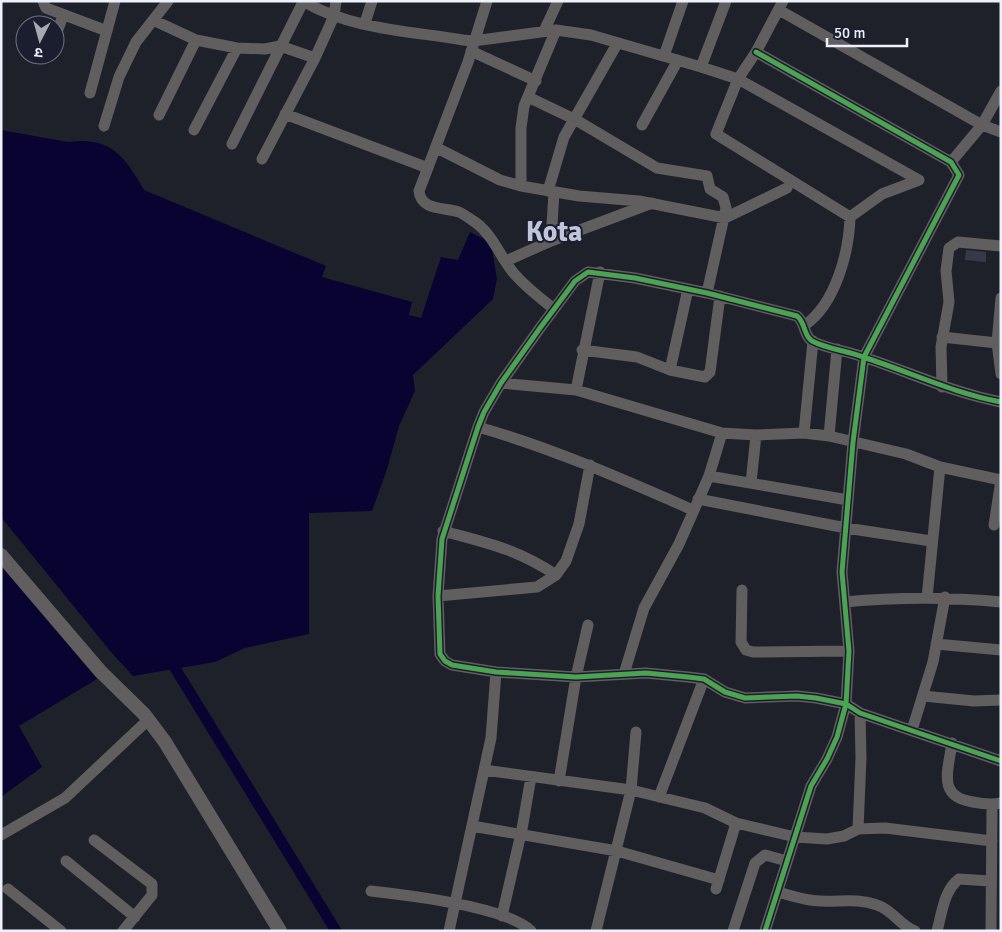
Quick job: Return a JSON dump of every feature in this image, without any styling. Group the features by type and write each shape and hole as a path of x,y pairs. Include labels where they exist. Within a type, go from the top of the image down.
{"street":[{"path":"43,1 46,8 61,15"},
{"path":"90,93 115,1"},
{"path":"104,126 119,77 136,42 168,1"},
{"path":"232,144 303,1 319,11 334,16 472,46 536,81"},
{"path":"262,159 315,58 334,16 336,1"},
{"path":"365,23 372,1"},
{"path":"486,1 437,148 418,191 423,202 432,207 460,212 476,222 487,232 523,284 554,309"},
{"path":"544,31 558,1"},
{"path":"664,56 683,1"},
{"path":"700,67 726,1"},
{"path":"850,217 716,134 738,79 756,52 781,6 982,124 1001,132"},
{"path":"65,17 106,31"},
{"path":"153,20 196,40 237,48 265,49 280,46 315,58"},
{"path":"472,46 556,30 591,35 738,79 919,180 882,194 850,217"},
{"path":"521,186 521,128 528,97 556,30"},
{"path":"159,115 196,40"},
{"path":"550,241 551,192 564,137 576,120 616,44"},
{"path":"194,130 237,48"},
{"path":"756,52 951,162 958,176 957,182 864,357 853,442 842,572 848,651 846,704 837,737 811,786 765,931"},
{"path":"642,125 678,60"},
{"path":"951,162 982,124 1001,92"},
{"path":"528,97 576,120 657,168 707,176 710,189 725,200 725,218 707,293"},
{"path":"285,114 428,168"},
{"path":"437,148 500,180 521,186 551,192 652,203 725,218 787,188"},
{"path":"506,261 550,241 652,203"},
{"path":"805,325 819,313 845,260 849,239 850,217"},
{"path":"942,387 942,337 949,302 946,271 949,248 958,242 1001,246"},
{"path":"1001,402 942,387 864,357 813,341 806,334 805,325 797,316 707,293 600,272 588,272 581,275 554,309 501,383 484,412 443,531 438,596 440,654 445,661 466,668 576,678 646,673 704,679 725,692 745,698 797,696 846,704 860,713 952,743 1001,762"},
{"path":"576,390 582,350 600,272"},
{"path":"670,370 688,289"},
{"path":"582,350 637,357 670,370 705,377 709,376 720,296"},
{"path":"1001,298 997,343 1001,374"},
{"path":"942,337 997,343"},
{"path":"804,433 813,341"},
{"path":"829,436 837,348"},
{"path":"501,383 576,390 722,433 756,435 804,433 829,436 906,454 940,467 1001,480 994,525"},
{"path":"478,427 518,438 695,504 931,541"},
{"path":"624,674 644,608 679,544 695,504 709,476 722,433"},
{"path":"751,483 756,435"},
{"path":"438,596 537,587 556,575 566,561 579,524 590,465"},
{"path":"926,598 940,467"},
{"path":"709,476 848,500"},
{"path":"443,531 510,550 530,558 556,575"},
{"path":"1,555 101,672 148,720 219,827 277,930"},
{"path":"742,590 741,642 746,650 753,652 848,651"},
{"path":"845,602 892,598 945,597 1001,602"},
{"path":"912,730 936,644 945,597"},
{"path":"560,781 576,678 588,625"},
{"path":"936,644 1001,650"},
{"path":"450,931 491,738 496,672"},
{"path":"659,797 704,679"},
{"path":"923,696 974,701 1001,700"},
{"path":"858,829 861,758 860,713"},
{"path":"1,835 65,798 148,720"},
{"path":"596,931 632,790 636,732"},
{"path":"952,743 948,788 953,796 961,800 996,804 992,841 996,857 990,881 996,904 991,931"},
{"path":"484,770 632,790 705,808 736,823 795,837 827,838 844,836 858,829 885,828 992,841"},
{"path":"502,916 521,833 531,777"},
{"path":"472,826 617,851 718,885 736,823"},
{"path":"94,840 152,884 152,895 122,931"},
{"path":"733,931 755,863 765,855 787,861"},
{"path":"66,861 135,916"},
{"path":"937,931 948,891 954,883 959,879 990,881"},
{"path":"8,889 61,931"},
{"path":"371,891 456,904 502,916 526,925 531,931"},
{"path":"778,892 814,900 853,900 876,904 888,909 905,926 915,931"}],"shaded area":[{"path":"1,130 68,142 95,142 105,146 123,158 144,190 326,266 322,277 412,302 409,315 421,318 441,257 458,260 470,232 491,243 497,279 493,299 413,375 415,391 399,426 387,469 372,511 309,513 309,634 245,648 215,662 133,676 111,652 1,517"},
{"path":"1,566 97,679 19,726 42,767 1,797"}],"building":[{"path":"966,250 986,252 986,262 965,260"}],"waterway":[{"path":"167,655 336,931"}],"cycle path":[{"path":"756,52 951,162 959,175 864,357 853,442 842,572 849,651 846,704 837,737 811,786 765,931"},
{"path":"1001,402 949,388 857,355 818,344 809,338 802,322 797,316 707,293 635,278 588,272 575,281 540,328 501,383 484,412 442,539 438,596 440,654 445,661 452,665 496,672 576,677 646,673 704,679 725,692 745,698 797,696 816,698 846,704 860,713 1001,761"}],"district":[{"name":"Kota","path":"554,231"}]}
